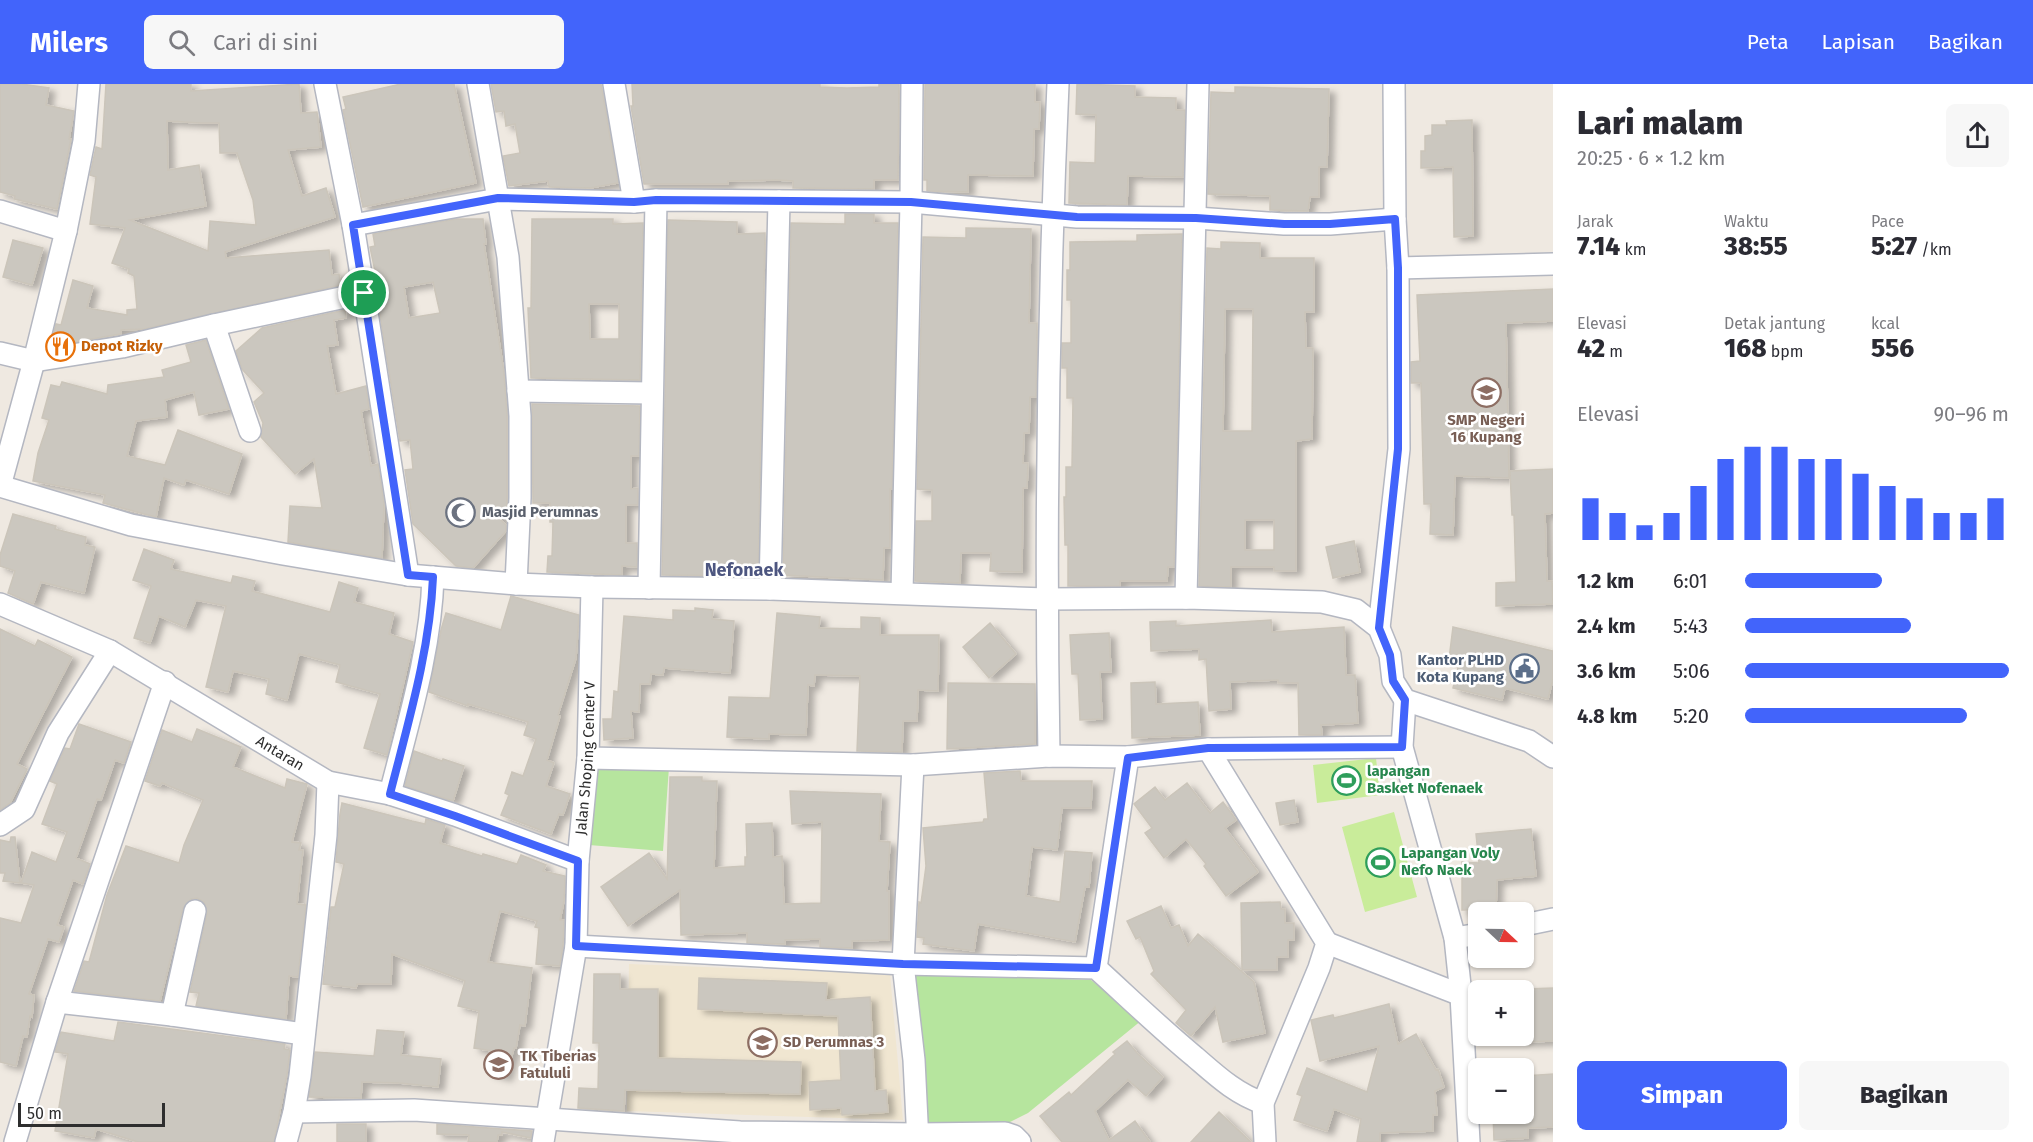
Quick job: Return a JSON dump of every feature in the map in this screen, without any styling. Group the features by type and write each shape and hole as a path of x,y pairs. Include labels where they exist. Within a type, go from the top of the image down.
{"street":[{"path":"88,84 84,141 66,231 0,486 131,525 408,575 516,584 649,588 1322,602 1356,609 1379,628"},
{"path":"325,84 353,225 408,575"},
{"path":"478,84 508,256 520,416 520,498 516,584"},
{"path":"614,84 634,202"},
{"path":"902,594 912,84"},
{"path":"1049,756 1046,598 1052,215 1058,84"},
{"path":"1186,598 1198,84"},
{"path":"1394,84 1395,219 1398,268 1398,449 1379,628 1390,655 1393,681 1405,700 1402,747 1455,938 1461,995 1469,1142"},
{"path":"353,225 498,198 634,202 656,200 911,202 1052,215 1196,218 1307,224 1395,219"},
{"path":"649,588 656,200"},
{"path":"770,589 779,201"},
{"path":"0,211 66,231"},
{"path":"1398,268 1553,264"},
{"path":"0,353 34,361 122,347 364,293"},
{"path":"214,325 250,431"},
{"path":"518,391 651,393"},
{"path":"390,794 424,649 432,605 433,577"},
{"name":"Jalan Shoping Center V","path":"543,1142 576,946 578,861 588,758 592,586"},
{"name":"Antaran","path":"0,604 110,651 328,782 390,794 578,861"},
{"path":"0,825 24,809 58,733 110,651"},
{"path":"15,1142 57,1002 165,682"},
{"path":"1405,700 1529,741 1553,757"},
{"path":"588,758 913,765 1049,756 1128,758 1208,748 1402,747"},
{"path":"1208,748 1327,943 1461,995"},
{"path":"1096,968 1128,758"},
{"path":"913,765 903,964 914,1060 918,1138"},
{"path":"286,1142 294,1112 326,835 328,782"},
{"path":"172,1015 195,911"},
{"path":"1534,923 1553,919"},
{"path":"1455,938 1468,935"},
{"path":"1265,1142 1263,1103 1319,968 1327,943"},
{"path":"576,946 903,964 1096,968 1231,1088 1247,1098 1263,1103"},
{"path":"57,1002 172,1015 303,1034"},
{"path":"294,1112 414,1110 546,1119 740,1137 918,1138 1005,1132 1020,1142"}],"shaded area":[{"name":"SD Perumnas 3","path":"629,964 890,974 903,1120 627,1111"}],"green space":[{"name":"lapangan Basket Nofenaek","path":"1376,758 1380,795 1317,803 1313,765"},
{"path":"595,763 669,767 663,851 589,845"},
{"name":"Lapangan Voly Nefo Naek","path":"1394,812 1417,897 1365,912 1342,827"},
{"path":"912,974 1091,980 1142,1020 1028,1113 1006,1124 926,1122"}],"building":[{"path":"0,84 49,88 46,105 74,111 69,139 71,139 57,209 14,199 15,196 0,192"},
{"path":"106,84 191,84 191,91 299,84 301,113 317,112 321,147 288,150 302,196 326,188 335,217 225,252 226,258 329,250 332,275 339,274 341,285 144,329 121,330 121,334 69,343 52,340 56,324 61,325 73,280 93,286 87,308 127,315 127,310 137,309 134,276 128,273 129,269 112,263 125,228 90,224 96,177 90,175 96,147 102,149","holes":["167,121 219,123 220,153 237,153 253,200 256,225 210,221 208,251 130,220 206,206 199,165 168,170"]},
{"path":"401,84 454,84 476,183 363,207 343,110 346,109 343,97"},
{"path":"491,84 601,84 618,183 590,188 549,187 548,181 509,186 503,156 520,153 515,124 506,126 504,111 496,112"},
{"path":"632,84 820,84 820,87 847,88 899,84 898,180 874,180 874,189 793,188 793,181 777,180 728,181 728,184 644,184 631,106 633,106"},
{"path":"925,84 1035,84 1035,102 1040,102 1039,129 1034,129 1033,176 968,175 968,192 927,191 927,180 924,180"},
{"path":"1077,84 1135,86 1135,97 1176,98 1176,110 1185,110 1183,177 1128,176 1127,205 1069,203 1070,162 1095,163 1096,115 1076,114"},
{"path":"1235,87 1329,89 1327,167 1319,167 1319,197 1310,197 1308,211 1270,210 1270,196 1208,194 1211,92 1235,93"},
{"path":"1472,120 1473,236 1454,237 1453,167 1421,168 1421,151 1425,151 1425,136 1432,135 1432,125 1447,125 1446,121"},
{"path":"845,214 874,214 874,223 898,223 890,548 884,548 883,580 783,575 791,223 845,224"},
{"path":"456,219 483,219 486,244 484,244 504,373 507,416 507,510 499,518 506,525 506,531 473,568 456,566 413,524 405,470 413,469 410,440 400,441 377,296 380,295 370,247 375,246 373,234","holes":["433,282 440,313 409,318 404,287"]},
{"path":"532,219 613,219 613,224 643,223 640,380 531,378 528,308 531,308","holes":["589,304 619,304 619,339 590,339"]},
{"path":"668,220 737,222 737,234 765,233 758,576 662,575"},
{"path":"966,228 1031,229 1029,323 1037,323 1036,397 1030,397 1029,433 1024,433 1023,463 1028,463 1027,488 1023,488 1022,572 990,571 991,553 961,553 960,583 915,581 916,521 932,521 932,490 917,489 923,237 966,238"},
{"path":"1182,234 1174,567 1168,567 1167,581 1120,581 1120,586 1068,586 1068,545 1065,545 1064,497 1066,497 1066,467 1072,467 1073,398 1067,398 1067,368 1062,368 1062,343 1071,343 1071,300 1067,300 1070,242 1137,241 1137,235"},
{"path":"13,240 43,248 32,285 3,277"},
{"path":"1221,242 1260,243 1260,258 1314,258 1314,312 1305,312 1306,348 1313,348 1312,439 1296,441 1296,571 1274,571 1274,567 1231,567 1231,587 1199,586 1207,248 1221,249","holes":["1225,309 1253,309 1252,431 1223,431","1245,520 1274,520 1274,550 1245,550"]},
{"path":"1553,289 1553,321 1506,323 1509,478 1455,476 1453,535 1430,534 1431,504 1424,504 1421,383 1411,383 1411,362 1420,361 1417,295"},
{"path":"345,310 346,318 334,320 338,345 327,346 336,394 366,386 369,409 361,411 371,466 378,464 384,503 382,558 288,542 290,506 322,508 314,459 295,474 261,437 263,423 254,402 264,393 242,369 236,351 262,328"},
{"path":"206,340 229,409 199,415 194,392 165,400 167,417 136,421 127,456 165,465 178,430 242,454 229,494 186,480 184,485 164,478 156,517 103,503 105,495 33,481 38,453 49,420 42,418 51,385 60,387 62,382 107,394 108,385 164,377 162,370 191,362 186,345"},
{"path":"532,404 640,406 639,456 631,456 631,489 638,488 638,505 626,505 626,543 637,543 637,567 622,566 622,575 547,572 548,556 552,556 553,522 550,522 550,503 533,503"},
{"path":"1553,469 1553,513 1545,514 1547,581 1552,581 1553,604 1496,606 1496,583 1516,582 1510,471"},
{"path":"13,514 86,537 85,545 95,547 84,593 41,582 33,604 8,593 15,571 0,566 0,555"},
{"path":"1354,541 1360,572 1333,578 1326,547"},
{"path":"144,549 174,560 171,569 231,583 233,576 255,581 252,591 330,612 339,582 358,588 354,602 394,613 389,634 413,642 387,755 364,748 380,694 336,682 340,665 299,654 287,700 266,694 269,679 233,671 228,692 206,687 226,606 196,600 185,627 159,616 150,643 134,638 151,586 133,580"},
{"path":"511,596 579,615 576,658 547,760 554,763 546,786 570,794 563,815 559,814 551,834 501,815 509,795 505,793 512,772 523,776 536,739 524,735 528,722 468,704 468,706 429,692 446,613 501,630"},
{"path":"695,608 713,610 712,619 734,621 730,673 664,668 663,675 651,674 650,684 640,684 639,712 631,711 633,738 604,740 603,719 612,719 614,691 618,692 624,616 673,620 673,610 695,611"},
{"path":"777,613 820,617 819,628 861,629 861,617 880,618 880,635 939,635 938,691 918,690 917,721 903,721 902,752 857,751 860,676 815,675 814,686 808,685 806,735 769,734 769,739 727,737 729,697 770,698"},
{"path":"1271,620 1272,632 1344,627 1346,675 1355,675 1358,723 1321,725 1322,735 1299,735 1298,683 1278,683 1278,680 1230,682 1231,709 1209,711 1206,659 1199,660 1199,649 1151,651 1150,622 1176,621 1176,626"},
{"path":"990,623 1016,654 989,678 963,647"},
{"path":"1453,627 1553,651 1553,679 1548,699 1505,688 1502,700 1453,688 1460,660 1449,659"},
{"path":"0,629 35,646 38,640 72,657 17,764 27,769 10,803 0,810"},
{"path":"1109,633 1111,672 1100,672 1102,719 1080,720 1078,674 1072,674 1070,635"},
{"path":"1155,682 1156,704 1198,702 1200,735 1132,738 1131,683"},
{"path":"948,683 1035,684 1035,744 947,749"},
{"path":"79,724 131,742 124,763 115,760 101,800 97,799 76,858 90,864 83,884 73,880 57,925 64,927 59,942 48,939 29,994 34,995 32,1017 30,1016 27,1037 23,1036 16,1066 0,1062 0,918 21,923 34,885 21,883 32,852 56,862 67,832 42,824 57,784 50,781 65,748 70,749"},
{"path":"197,729 241,747 233,767 285,788 287,779 307,784 292,842 301,843 299,850 303,850 297,904 306,905 298,977 289,976 286,1019 196,1006 199,993 190,992 207,913 204,902 197,898 191,899 183,908 160,1001 74,991 84,961 89,962 107,895 126,846 179,863 203,800 162,783 160,786 145,781 162,730 192,742"},
{"path":"414,751 464,766 453,801 405,786"},
{"path":"1020,771 1021,781 1092,781 1091,808 1062,808 1057,850 1032,847 1026,896 1060,902 1065,851 1092,853 1089,887 1085,887 1075,942 978,924 974,951 923,944 924,938 917,937 919,902 921,903 926,866 923,828 983,822 984,819 988,819 984,773"},
{"path":"670,777 702,777 702,781 717,781 714,868 745,866 746,824 772,823 773,857 782,856 784,904 821,903 822,822 792,824 790,791 881,794 879,841 890,842 887,891 889,891 889,940 852,941 852,948 820,947 820,939 785,940 785,944 747,943 747,933 681,935 680,890 628,926 601,887 649,853 667,879"},
{"path":"1187,783 1210,813 1223,802 1236,820 1225,828 1258,872 1226,896 1204,866 1206,864 1186,839 1164,858 1145,833 1152,828 1134,804 1155,787 1165,800"},
{"path":"1294,800 1298,822 1280,825 1276,803"},
{"path":"342,803 425,824 426,819 445,825 440,843 517,864 521,855 546,865 543,871 565,876 564,901 560,920 564,920 560,966 536,964 539,928 535,927 537,921 500,911 488,962 532,968 525,1026 520,1025 516,1048 514,1048 506,1077 488,1072 493,1051 474,1048 479,1011 458,1006 465,981 392,954 391,984 357,984 356,988 323,984 331,907 335,907 344,864 336,862"},
{"path":"1531,829 1536,876 1497,880 1496,902 1468,902 1468,910 1462,910 1462,862 1479,863 1476,834"},
{"path":"11,837 15,837 20,883 3,881 5,873 0,873 0,840 10,842"},
{"path":"1280,902 1281,909 1285,909 1285,923 1294,923 1294,940 1288,940 1288,957 1277,957 1277,970 1242,970 1241,903"},
{"path":"1161,906 1171,928 1179,925 1188,946 1198,934 1254,982 1265,1033 1223,1042 1215,1007 1191,1036 1176,1023 1186,1010 1151,974 1154,971 1140,937 1136,939 1127,921"},
{"path":"594,974 620,974 620,989 658,989 658,1058 801,1062 800,1094 625,1090 624,1111 578,1108 579,1088 598,1089 599,1043 593,1043"},
{"path":"699,978 827,983 826,1000 870,997 875,1091 886,1090 888,1112 842,1115 841,1108 810,1110 809,1082 841,1080 838,1016 698,1009"},
{"path":"1553,988 1553,1041 1534,1042 1534,989"},
{"path":"1389,1004 1398,1044 1416,1034 1436,1070 1438,1069 1444,1087 1435,1091 1437,1115 1433,1115 1433,1131 1380,1133 1380,1142 1357,1142 1361,1119 1334,1109 1327,1131 1294,1120 1302,1096 1297,1094 1307,1068 1367,1092 1379,1046 1320,1061 1311,1020 1333,1015 1334,1018"},
{"path":"118,1022 285,1044 284,1049 290,1050 274,1142 138,1142 96,1129 94,1138 55,1131 68,1054 55,1052 61,1032 114,1041"},
{"path":"377,1030 404,1032 401,1055 441,1059 438,1087 362,1082 361,1098 309,1097 315,1052 374,1056"},
{"path":"1127,1041 1163,1077 1146,1096 1127,1079 1095,1111 1109,1140 1135,1121 1150,1142 1062,1142 1040,1116 1069,1092 1071,1095"},
{"path":"1553,1074 1553,1127 1528,1128 1528,1138 1494,1140 1493,1124 1534,1124 1534,1075"},
{"path":"1219,1112 1251,1142 1191,1142"},
{"path":"337,1124 366,1124 366,1142 337,1142"},
{"path":"437,1124 532,1131 531,1138 502,1132 502,1135 498,1135 497,1142 468,1142 469,1135 437,1134"}],"place":[{"name":"Depot Rizky","path":"60,346"},
{"name":"SMP Negeri 16 Kupang","path":"1486,393"},
{"name":"Masjid Perumnas","path":"461,512"},
{"name":"Kantor PLHD Kota Kupang","path":"1525,669"},
{"name":"lapangan Basket Nofenaek","path":"1346,780"},
{"name":"Lapangan Voly Nefo Naek","path":"1380,862"},
{"name":"SD Perumnas 3","path":"762,1042"},
{"name":"TK Tiberias Fatululi","path":"499,1065"}],"district":[{"name":"Nefonaek","path":"744,570"}],"route":[{"path":"498,198 634,202 656,200 911,202 1077,217 1196,218 1284,224 1330,224 1395,219 1398,268 1398,449 1379,628 1390,655 1393,681 1405,700 1402,747 1208,748 1128,758 1096,968 903,964 576,946 578,861 390,794 424,649 432,605 433,577 408,575 364,293 353,225 498,198"}]}
